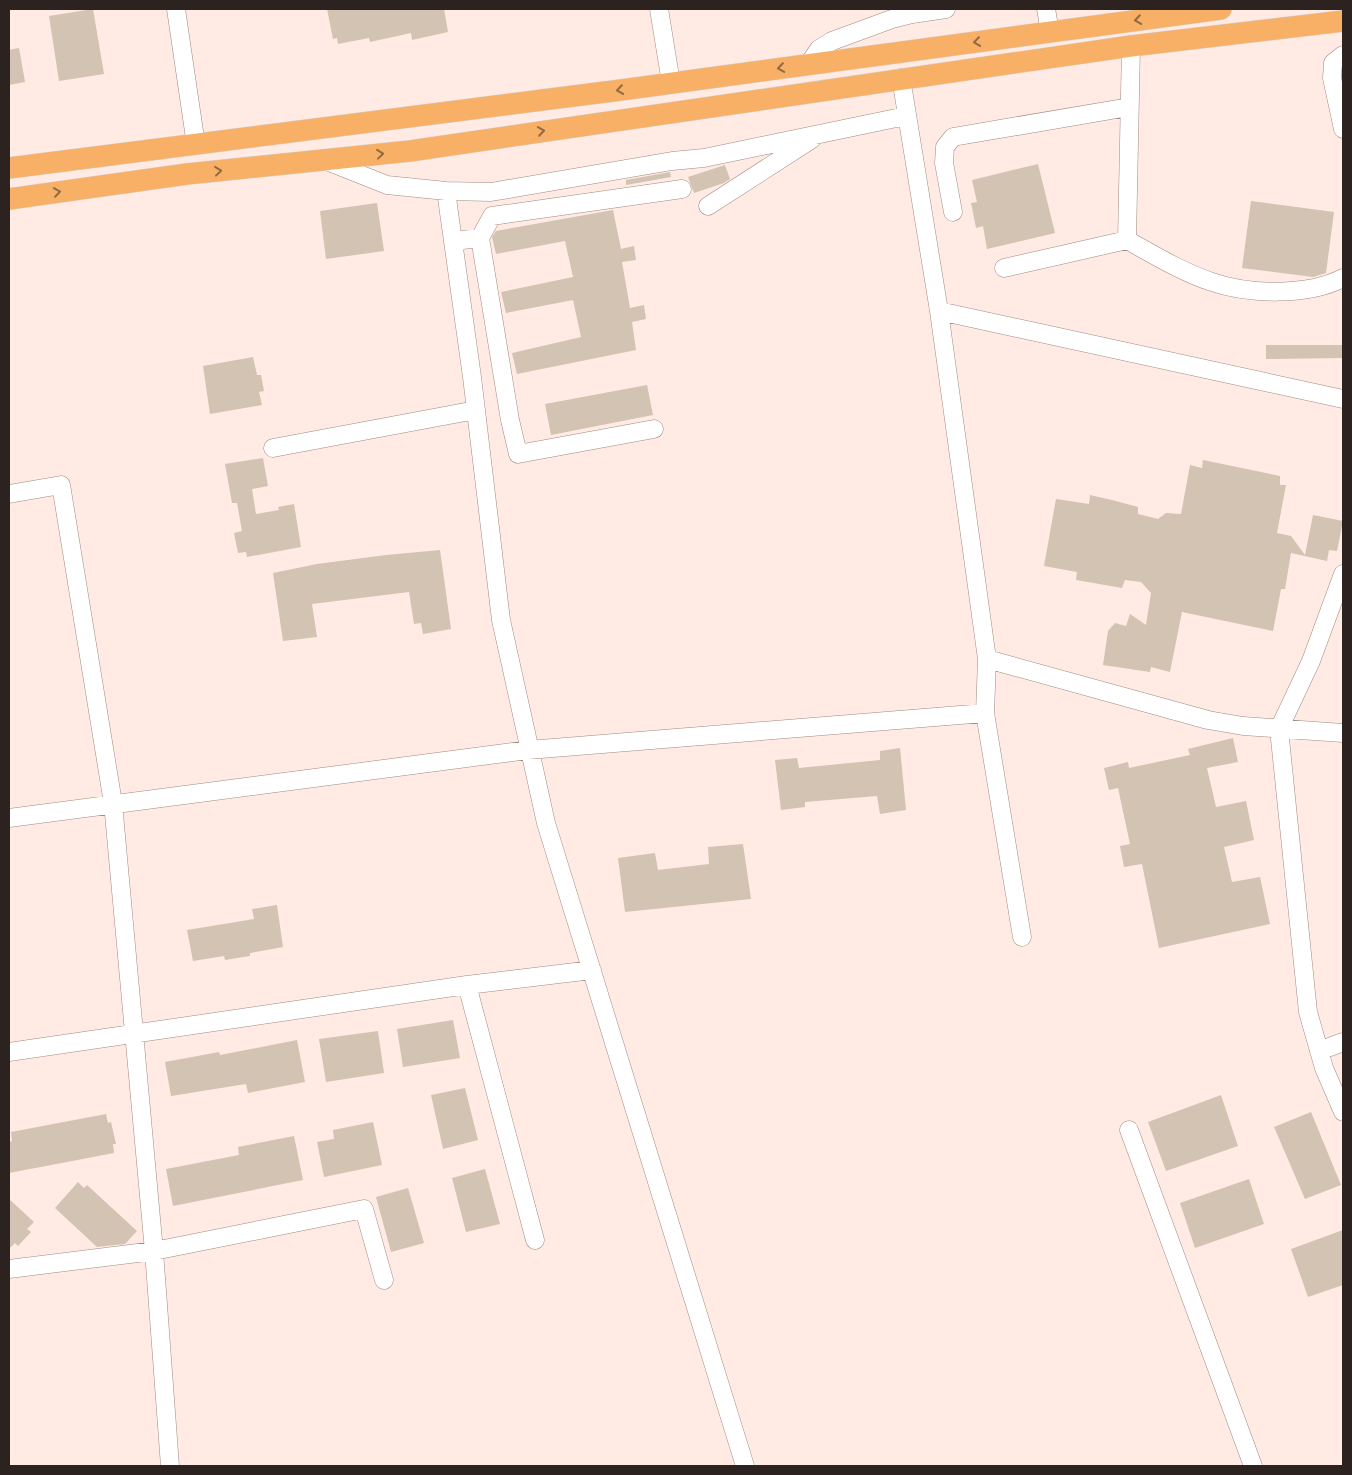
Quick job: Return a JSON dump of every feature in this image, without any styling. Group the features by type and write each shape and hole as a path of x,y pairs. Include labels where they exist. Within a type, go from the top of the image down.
{"main road":[{"path":"9,168 671,83 1221,9"},
{"path":"9,199 187,174 410,151 901,78 1131,46 1343,21"}],"street":[{"path":"176,9 196,145"},
{"path":"659,9 671,83"},
{"path":"808,65 819,49 832,40 881,16 946,9"},
{"path":"1046,9 1050,32"},
{"path":"1126,240 1131,46"},
{"path":"1342,119 1332,78 1333,63 1343,55"},
{"path":"901,78 939,311 987,659 985,713 1022,937"},
{"path":"953,212 944,163 945,147 953,137 1129,107"},
{"path":"323,160 387,185 446,191 492,192 662,163 704,158 906,116"},
{"path":"708,206 820,133"},
{"path":"654,429 518,454 510,420 480,238 492,216 682,189"},
{"path":"446,191 476,410 501,620 528,750 546,823 745,1466"},
{"path":"453,241 480,238"},
{"path":"1004,268 1126,240 1170,264 1213,282 1239,288 1269,291 1316,288 1343,278"},
{"path":"939,311 1343,399"},
{"path":"273,448 476,410"},
{"path":"9,494 61,486 113,803 154,1251 170,1466"},
{"path":"1343,574 1311,661 1279,729 1308,1012 1324,1068 1343,1112"},
{"path":"987,659 1208,720 1243,726 1343,733"},
{"path":"9,818 528,750 985,713"},
{"path":"9,1052 467,985 592,970"},
{"path":"467,985 535,1240"},
{"path":"1319,1050 1343,1042"},
{"path":"1129,1130 1253,1466"},
{"path":"9,1269 154,1251 364,1209 384,1280"}],"building":[{"path":"93,9 104,74 59,81 49,16"},
{"path":"327,9 444,9 448,32 412,40 411,33 370,42 369,38 338,44 337,38 333,39"},
{"path":"19,48 25,82 9,85 9,50"},
{"path":"1038,164 1055,233 987,249 983,226 976,228 971,203 977,202 972,180"},
{"path":"725,165 730,179 724,183 694,193 688,177"},
{"path":"670,172 671,177 626,185 626,180"},
{"path":"1251,201 1334,212 1326,273 1313,277 1242,268"},
{"path":"377,203 384,251 326,259 320,211"},
{"path":"613,210 621,249 634,246 636,260 622,262 630,308 644,305 646,319 632,322 636,350 517,374 512,353 581,337 573,300 506,313 501,292 573,277 565,241 496,254 492,237 496,231"},
{"path":"1266,345 1343,345 1343,358 1266,359"},
{"path":"253,357 257,375 261,375 264,391 259,392 262,405 210,414 203,366"},
{"path":"647,385 653,415 551,435 545,404"},
{"path":"263,458 268,486 252,489 256,514 279,510 278,507 294,504 301,547 247,557 246,552 238,553 234,533 242,531 237,503 232,503 225,464"},
{"path":"1203,460 1280,476 1280,485 1286,485 1277,533 1291,536 1305,555 1313,515 1343,521 1337,551 1329,550 1327,561 1291,553 1285,589 1281,589 1273,631 1182,612 1170,672 1151,667 1150,672 1103,665 1108,631 1115,623 1126,626 1130,614 1146,625 1151,593 1141,582 1125,580 1122,588 1076,580 1077,572 1044,566 1056,499 1089,504 1090,495 1138,507 1138,514 1158,519 1166,513 1181,514 1190,465 1202,468"},
{"path":"440,550 451,629 423,634 421,623 414,624 409,592 312,604 317,637 283,641 273,573 317,564"},
{"path":"1233,738 1238,762 1207,768 1216,807 1246,801 1254,840 1224,847 1232,882 1260,877 1270,924 1159,948 1142,864 1124,867 1120,846 1130,844 1118,788 1109,790 1104,768 1128,762 1129,768 1190,755 1188,749"},
{"path":"900,748 906,810 880,814 877,796 805,802 805,807 781,810 775,760 797,758 799,768 880,760 880,751"},
{"path":"743,844 751,899 625,912 618,858 655,853 658,870 709,864 708,847"},
{"path":"277,905 283,947 250,953 250,956 225,960 224,956 193,961 187,930 254,919 252,909"},
{"path":"453,1020 460,1058 403,1067 397,1029"},
{"path":"378,1031 384,1073 326,1082 319,1039"},
{"path":"297,1040 305,1082 248,1093 246,1084 171,1096 165,1062 219,1052 220,1055"},
{"path":"465,1088 478,1140 443,1149 431,1095"},
{"path":"1221,1095 1238,1146 1166,1171 1148,1122"},
{"path":"1311,1112 1341,1185 1305,1199 1274,1127"},
{"path":"106,1114 108,1123 111,1122 116,1144 113,1144 114,1153 9,1173 9,1142 12,1141 11,1132"},
{"path":"373,1122 382,1165 324,1177 317,1142 334,1139 333,1130"},
{"path":"294,1136 303,1180 173,1206 166,1169 239,1155 238,1147"},
{"path":"485,1169 500,1224 466,1232 452,1178"},
{"path":"1249,1179 1264,1224 1195,1248 1180,1203"},
{"path":"78,1182 84,1188 87,1185 137,1231 125,1244 97,1247 55,1208"},
{"path":"408,1188 424,1243 391,1252 376,1197"},
{"path":"9,1199 34,1222 27,1229 31,1232 18,1246 15,1243 9,1249"},
{"path":"1343,1230 1343,1285 1308,1297 1291,1249"}]}
